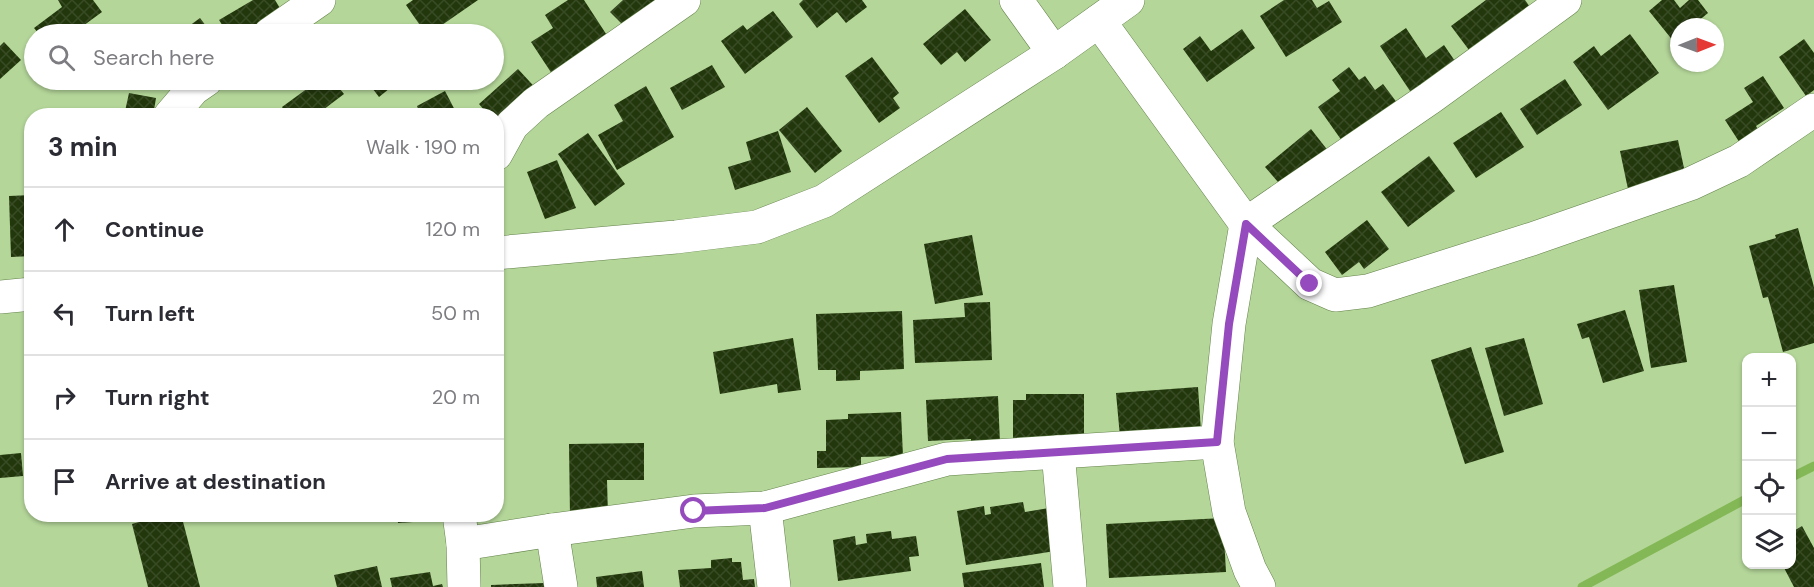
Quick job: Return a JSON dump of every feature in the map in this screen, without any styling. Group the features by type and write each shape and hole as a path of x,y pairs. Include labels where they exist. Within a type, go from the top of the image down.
{"street":[{"path":"284,24 319,0"},
{"path":"504,140 512,125 536,104 684,0"},
{"path":"1016,0 1054,53"},
{"path":"504,252 676,237 757,227 824,201 1054,53 1128,0"},
{"path":"1259,587 1250,570 1229,512 1217,442 1229,324 1246,224 1430,98 1565,0"},
{"path":"1099,21 1246,224 1310,284 1335,295 1368,291 1532,239 1690,184 1739,161 1814,110"},
{"path":"177,108 191,90"},
{"path":"0,297 24,295"},
{"path":"464,587 461,529 552,530 694,511 765,508 947,459 1217,442"},
{"path":"1058,452 1070,587"},
{"path":"765,508 774,587"},
{"path":"552,530 561,587"}],"building":[{"path":"58,0 93,0 102,12 86,24 39,24 62,7"},
{"path":"253,0 275,0 284,15 268,24 222,24 219,20"},
{"path":"413,0 478,0 443,24 419,24 406,5"},
{"path":"568,0 584,0 612,43 556,80 531,42 553,28 545,15"},
{"path":"623,0 665,0 631,33 610,12"},
{"path":"803,0 862,0 867,7 846,23 837,12 817,28 799,4"},
{"path":"1284,0 1312,0 1317,8 1329,1 1342,22 1286,57 1260,16"},
{"path":"1486,0 1525,0 1537,17 1478,62 1451,26"},
{"path":"1662,0 1674,0 1680,8 1689,0 1698,0 1708,13 1702,18 1670,18 1670,37 1649,11"},
{"path":"965,9 991,40 965,62 957,52 941,65 923,44"},
{"path":"773,11 793,37 745,74 721,41 743,25 747,30"},
{"path":"200,18 204,24 192,24"},
{"path":"1406,28 1426,58 1444,45 1457,64 1412,94 1380,46"},
{"path":"1242,29 1255,48 1207,82 1183,49 1200,36 1211,51"},
{"path":"1630,34 1659,73 1608,110 1573,62 1594,46 1601,56"},
{"path":"1804,39 1814,53 1814,90 1806,96 1779,57"},
{"path":"4,42 21,60 0,79 0,46"},
{"path":"872,57 899,93 893,98 900,108 879,123 845,76"},
{"path":"712,65 725,87 682,110 670,88"},
{"path":"1349,67 1359,80 1365,76 1375,90 1383,84 1401,108 1347,148 1318,107 1340,91 1332,80"},
{"path":"518,69 542,95 504,119 504,108 482,108 479,104 495,90 504,90 504,82"},
{"path":"1763,76 1784,108 1756,126 1766,142 1747,154 1725,120 1753,102 1744,88"},
{"path":"1565,79 1582,105 1537,135 1520,109"},
{"path":"646,86 674,137 617,170 598,135 623,121 614,105"},
{"path":"305,90 341,90 344,94 326,108 282,107"},
{"path":"374,90 388,90 379,97"},
{"path":"445,91 454,108 418,108 417,106"},
{"path":"129,93 156,98 154,108 126,108"},
{"path":"807,107 842,151 815,173 779,130"},
{"path":"1501,112 1524,147 1476,178 1453,143"},
{"path":"1311,129 1329,152 1284,189 1265,167"},
{"path":"778,131 791,172 735,190 728,167 751,160 746,142"},
{"path":"588,133 625,184 595,206 558,154"},
{"path":"1678,140 1687,182 1629,194 1620,151"},
{"path":"1429,156 1455,191 1408,227 1381,192"},
{"path":"557,160 576,208 545,219 527,172"},
{"path":"24,195 24,256 11,257 9,196"},
{"path":"1367,220 1389,249 1364,269 1359,262 1342,275 1325,252"},
{"path":"1798,228 1814,287 1814,343 1783,352 1768,297 1763,298 1749,246 1776,238 1775,235"},
{"path":"972,235 983,295 935,304 924,244"},
{"path":"1674,285 1687,362 1651,368 1639,290"},
{"path":"990,302 992,360 915,363 913,320 965,317 964,303"},
{"path":"1625,310 1644,371 1603,383 1589,337 1582,339 1577,324"},
{"path":"902,311 904,369 860,371 860,380 836,381 836,370 818,370 816,314"},
{"path":"793,338 801,390 778,393 777,384 720,394 713,352"},
{"path":"1524,338 1543,404 1504,416 1485,348"},
{"path":"1471,347 1504,452 1465,464 1431,360"},
{"path":"1198,387 1201,431 1120,437 1116,393"},
{"path":"1026,394 1084,394 1084,441 1013,442 1013,400 1026,400"},
{"path":"998,396 1000,443 971,444 971,439 928,441 926,400"},
{"path":"901,412 903,456 861,457 861,467 817,468 817,451 826,451 826,420 848,419 848,414"},
{"path":"644,443 644,480 607,480 608,515 570,516 569,444"},
{"path":"21,453 23,476 0,478 0,455"},
{"path":"1023,502 1025,512 1049,508 1055,551 966,565 957,511 984,506 985,515 991,514 990,507"},
{"path":"1223,518 1226,572 1109,578 1106,524"},
{"path":"183,522 200,587 148,587 132,524"},
{"path":"1802,526 1814,548 1814,587 1794,587 1785,569 1796,569 1796,530"},
{"path":"891,531 892,539 916,536 919,556 909,557 911,571 838,581 833,540 855,536 856,545 867,543 866,534"},
{"path":"732,558 732,562 741,562 743,580 754,579 755,587 680,587 678,570 711,568 711,560"},
{"path":"1041,563 1044,587 964,587 962,573"},
{"path":"377,566 382,587 337,587 334,575"},
{"path":"642,571 644,587 597,587 596,577"},
{"path":"430,572 433,586 442,584 443,587 392,587 390,578"},
{"path":"545,583 545,587 491,587 491,585"}],"waterway":[{"path":"1796,475 1814,466"},
{"path":"1582,587 1742,501"}],"route":[{"path":"694,511 765,508 947,459 1217,442 1229,324 1246,224 1310,284"}]}
